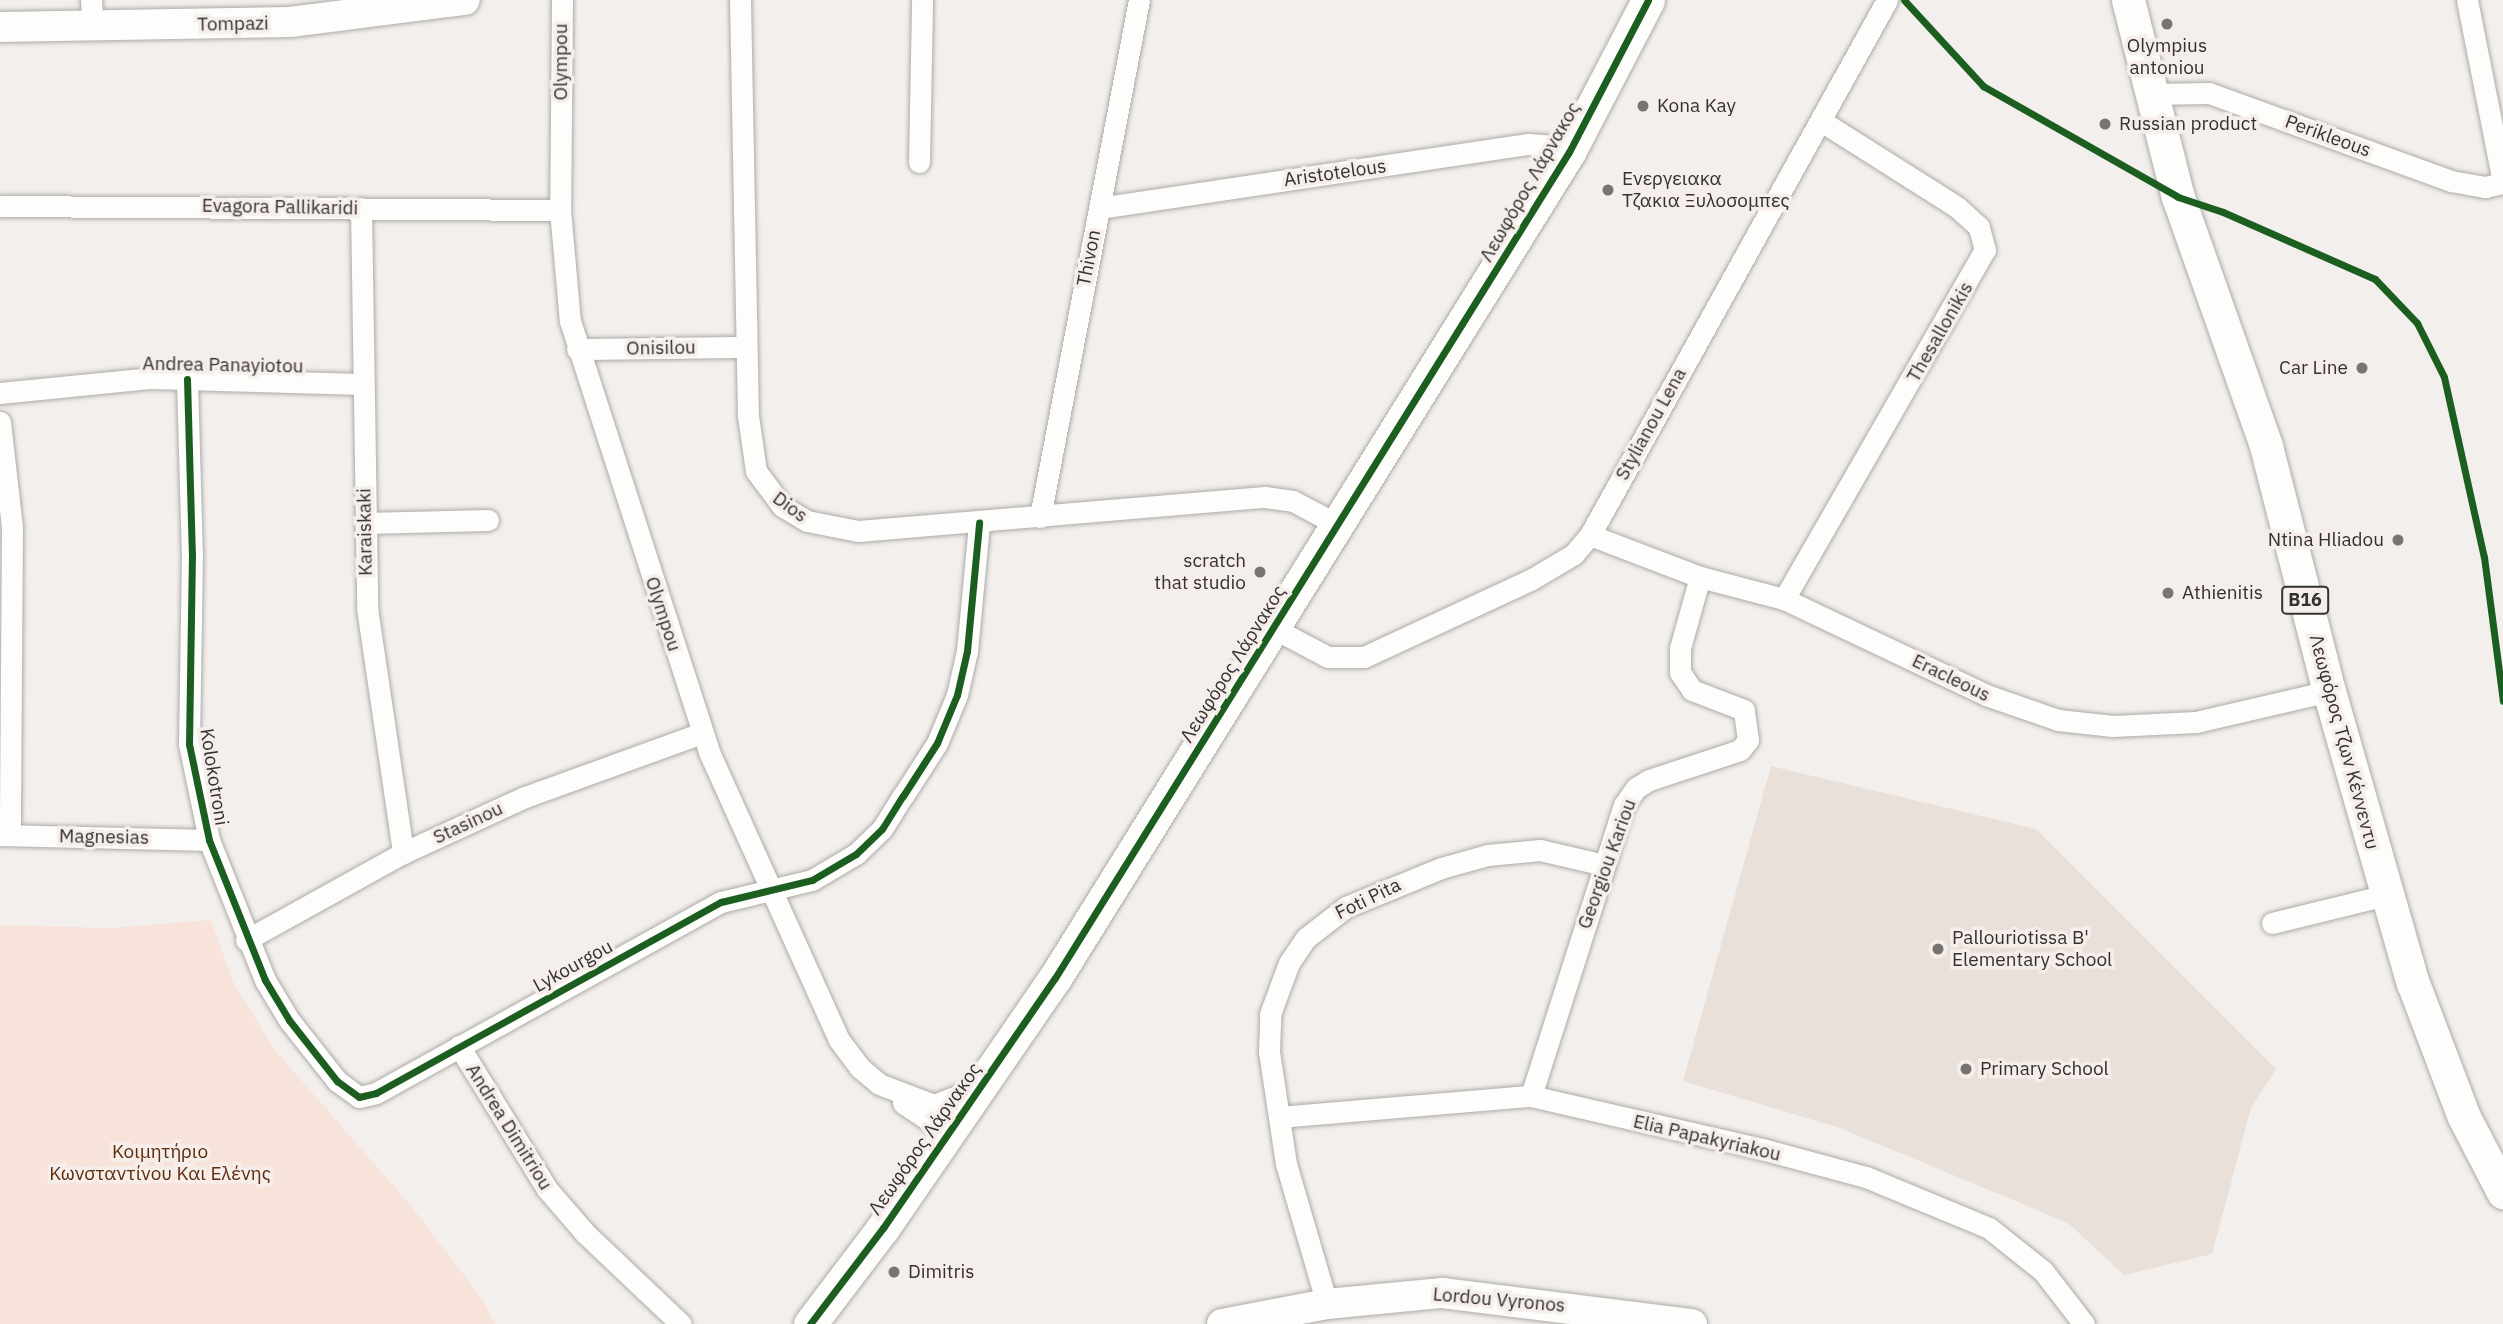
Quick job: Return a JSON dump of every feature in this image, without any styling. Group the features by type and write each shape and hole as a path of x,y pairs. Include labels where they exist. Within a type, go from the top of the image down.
{"main road":[{"name":"Λεωφόρος Λάρνακος","path":"810,1324 921,1173 1055,978 1273,628 1340,526 1569,152 1648,0"},
{"name":"Λεωφόρος Τζων Κέννεντυ","path":"2128,0 2178,197 2266,446 2329,691 2386,895 2434,1046 2503,1192"}],"street":[{"name":"Tompazi","path":"0,27 92,14 290,22 465,0"},
{"name":"Olympou","path":"562,0 560,210 566,295 577,349 702,733 839,1040 879,1084 934,1105 979,1087"},
{"name":"Dios","path":"740,0 745,347 756,471 782,506 807,521 858,531 979,523 1265,497 1293,501 1340,526"},
{"path":"919,162 922,0"},
{"name":"Thivon","path":"1040,517 1139,0"},
{"name":"Stylianou Lena","path":"1273,628 1328,657 1364,657 1557,567 1590,535 1886,0"},
{"path":"2467,0 2503,182"},
{"name":"Perikleous","path":"2153,94 2209,93 2451,181 2485,187 2503,182"},
{"name":"Thesallonikis","path":"1784,599 1985,250 1979,227 1957,207 1821,121"},
{"name":"Aristotelous","path":"1099,208 1528,144 1559,146 1569,152"},
{"name":"Evagora Pallikaridi","path":"0,206 560,210"},
{"name":"Karaiskaki","path":"361,208 367,608 403,853"},
{"name":"Onisilou","path":"577,349 745,347"},
{"name":"Andrea Panayiotou","path":"0,393 187,379 362,384"},
{"name":"Kolokotroni","path":"187,379 192,553 189,744 209,840 246,940 289,1020 349,1093 367,1097 393,1084"},
{"path":"0,422 6,527 5,835"},
{"path":"365,523 488,520"},
{"name":"Lykourgou","path":"393,1084 721,902 812,880 856,854 882,830 937,743 957,695 967,650 979,523"},
{"name":"Eracleous","path":"1590,535 1700,577 1784,599 2010,706 2059,720 2113,726 2196,722 2329,691"},
{"name":"Georgiou Kariou","path":"1531,1096 1624,805 1636,788 1740,750 1748,740 1744,710 1692,690 1680,672 1680,648 1700,577"},
{"name":"Stasinou","path":"246,940 403,853 579,774 702,733"},
{"name":"Magnesias","path":"5,835 209,840"},
{"name":"Foti Pita","path":"1327,1304 1300,1216 1279,1117 1269,1052 1270,1014 1289,963 1324,921 1382,890 1488,855 1540,850 1604,864"},
{"path":"2272,923 2386,895"},
{"name":"Andrea Dimitriou","path":"459,1046 547,1189 584,1233 681,1324"},
{"path":"879,1084 948,1133"},
{"name":"Elia Papakyriakou","path":"1279,1117 1531,1096 1802,1160 1866,1177 1939,1205 2011,1242 2076,1320"},
{"path":"906,1105 922,1130 921,1173"},
{"name":"Lordou Vyronos","path":"1222,1324 1327,1304 1466,1294 1692,1324"}],"shaded area":[{"name":"Pallouriotissa B' Elementary School","path":"1771,766 2036,829 2276,1069 2251,1108 2212,1254 2124,1275 2068,1223 1840,1128 1683,1081"}],"green space":[{"name":"Κοιμητήριο Κωνσταντίνου Και Ελένης","path":"211,920 233,982 274,1049 411,1206 483,1300 495,1324 0,1324 0,925 110,928"}],"cycle path":[{"path":"810,1324 883,1228 1055,978 1569,152 1648,0"},
{"path":"1904,0 1983,86 2178,197 2223,212 2375,279 2417,323 2444,377 2484,557 2503,701"},
{"path":"187,379 192,553 189,744 209,840 265,980 289,1020 337,1081 359,1097 376,1093 721,902 812,880 856,854 882,829 937,743 957,695 967,651 979,523"}],"place":[{"name":"Olympius antoniou","path":"2167,24"},
{"name":"Kona Kay","path":"1643,106"},
{"name":"Russian product","path":"2105,124"},
{"name":"Ενεργειακα Τζακια Ξυλοσομπες","path":"1608,190"},
{"name":"Car Line","path":"2362,368"},
{"name":"Ntina Hliadou","path":"2398,540"},
{"name":"scratch that studio","path":"1260,572"},
{"name":"Athienitis","path":"2168,593"},
{"name":"Pallouriotissa B' Elementary School","path":"1938,949"},
{"name":"Primary School","path":"1966,1069"},
{"name":"Dimitris","path":"894,1272"}]}
